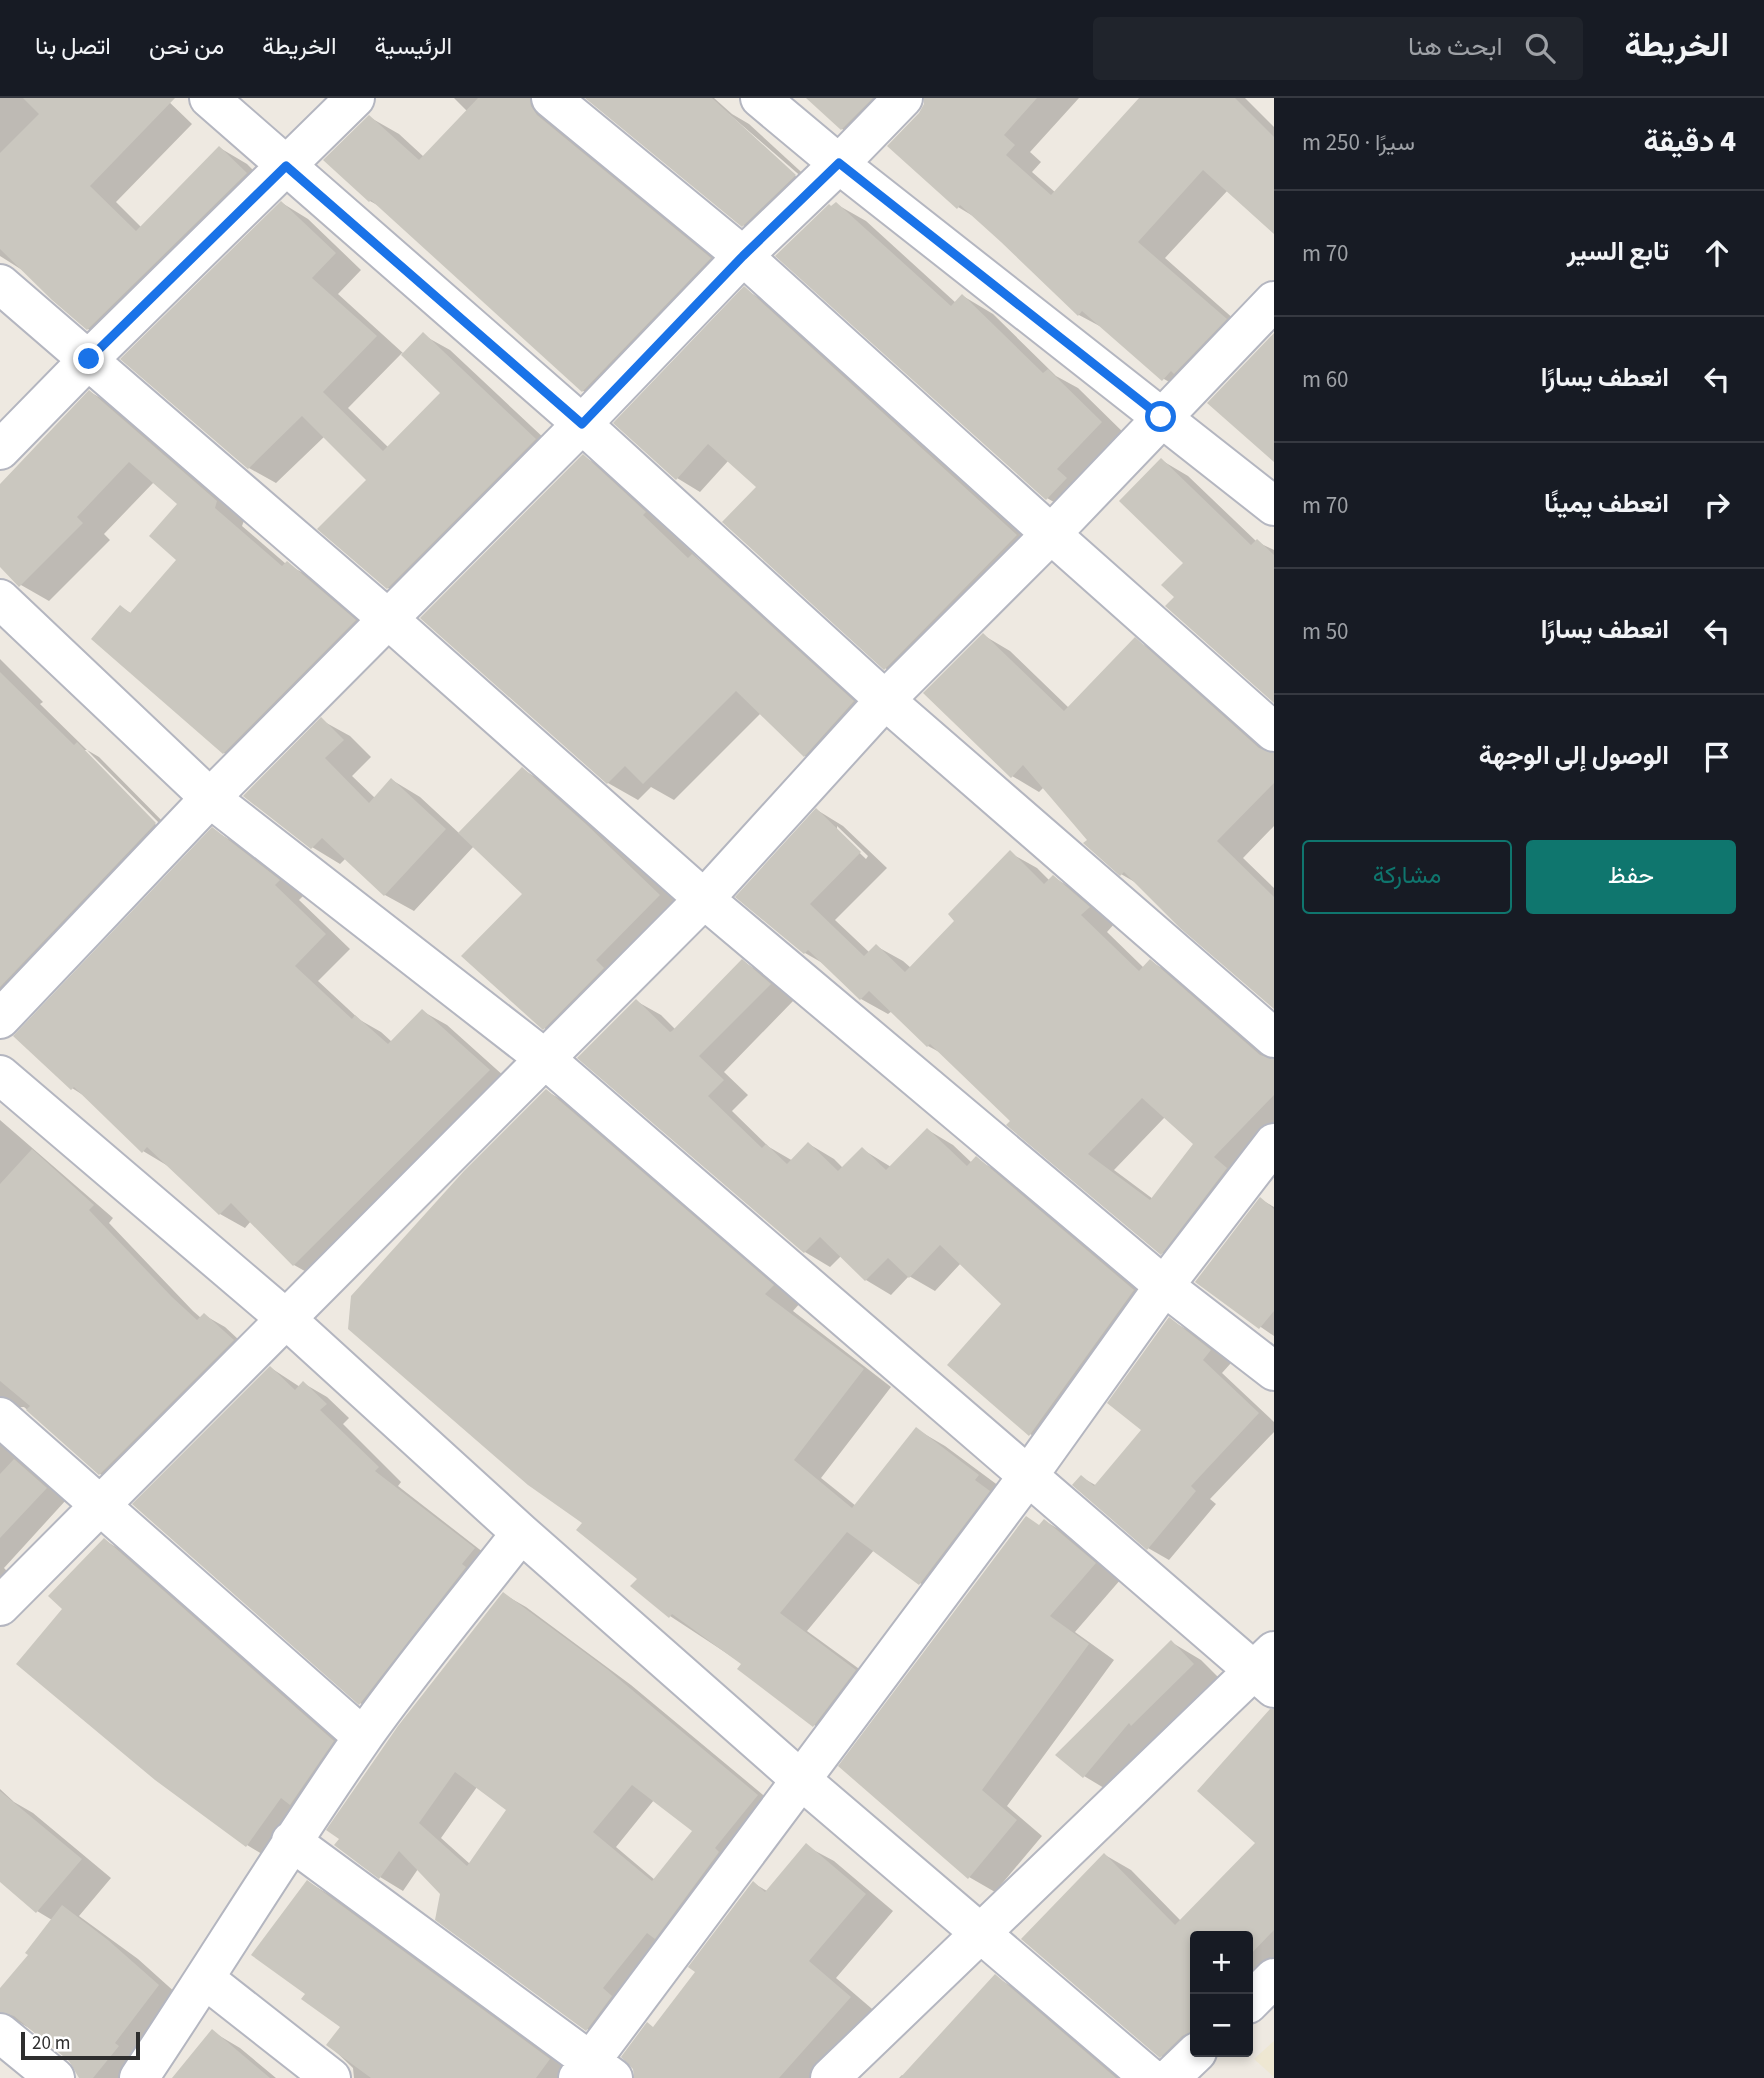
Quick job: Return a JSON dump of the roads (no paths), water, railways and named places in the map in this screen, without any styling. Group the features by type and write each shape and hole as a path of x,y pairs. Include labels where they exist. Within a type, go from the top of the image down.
{"street":[{"path":"209,98 582,424 885,700 1274,1038"},
{"path":"0,450 355,98"},
{"path":"551,98 743,256 1274,732"},
{"path":"760,98 1274,506"},
{"path":"0,1019 210,797 582,424 743,256 903,98"},
{"path":"0,284 388,619 704,899 1164,1286 1274,1371"},
{"path":"0,1606 704,899 885,700 1051,534 1274,301"},
{"path":"0,599 210,797 544,1058 1028,1476 1267,1670 979,1934 830,2078"},
{"path":"0,1075 285,1318 521,1533 800,1779 1150,2078"},
{"path":"291,1841 594,2072 800,1779 1028,1476 1164,1286 1274,1143"},
{"path":"0,1417 363,1737"},
{"path":"139,2078 205,1979 291,1841 363,1737 521,1533"},
{"path":"205,1979 331,2078"},
{"path":"1253,1999 1274,1979"},
{"path":"0,2033 55,2078"},
{"path":"1170,2078 1192,2057"}]}
